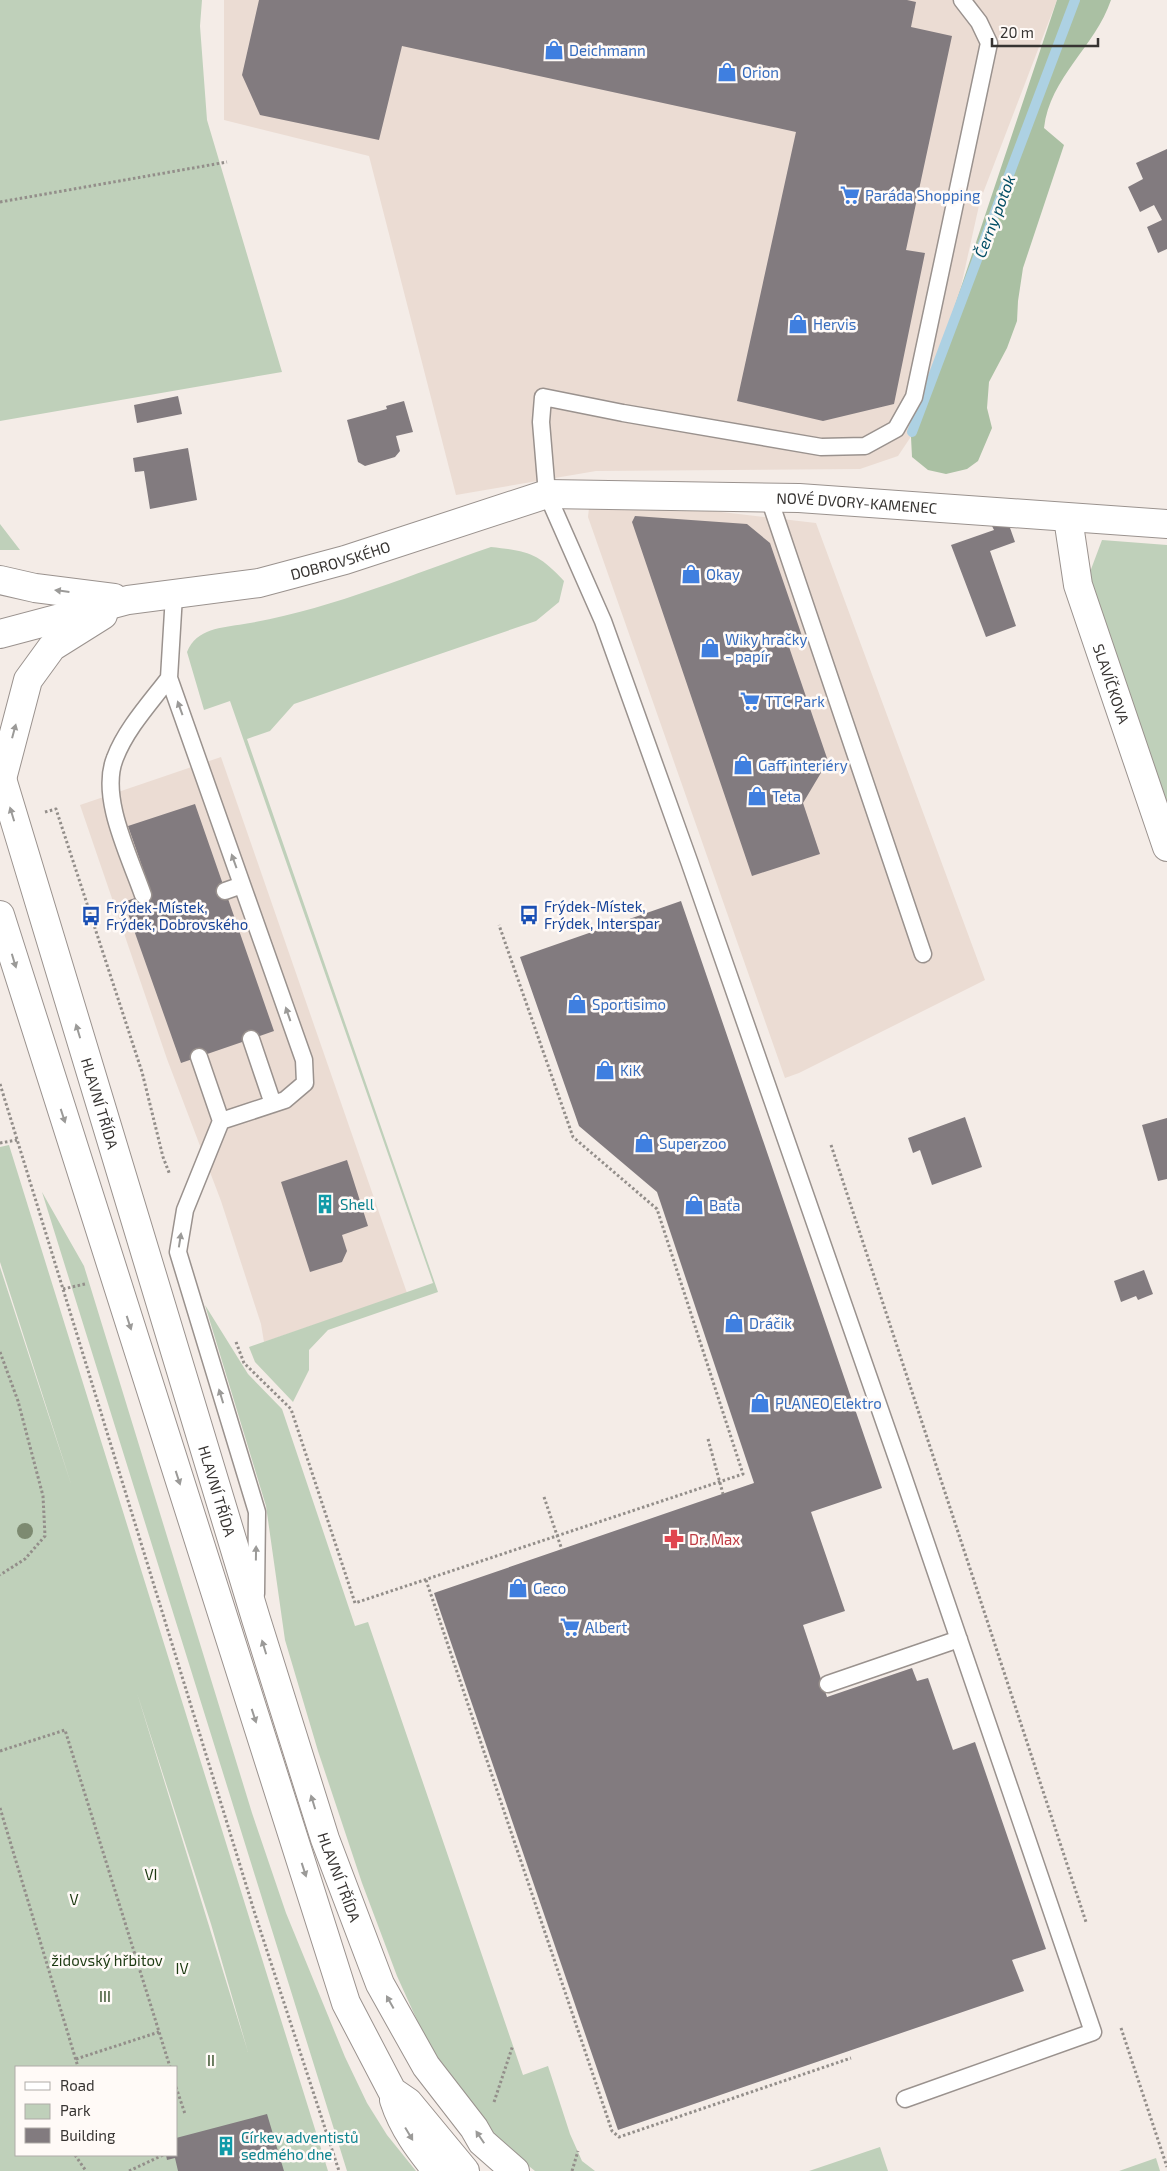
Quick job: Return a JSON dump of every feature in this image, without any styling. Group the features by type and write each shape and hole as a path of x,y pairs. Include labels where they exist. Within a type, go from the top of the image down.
{"main road":[{"name":"NOVÉ DVORY-KAMENEC","path":"546,494 799,498 1167,524"},
{"name":"DOBROVSKÉHO","path":"0,634 128,600 259,583 345,560 546,494"},
{"name":"SLAVÍČKOVA","path":"1068,518 1078,585 1167,847"},
{"name":"DOBROVSKÉHO","path":"0,580 35,588 128,600"},
{"path":"1,775 28,680 52,647 128,600"},
{"name":"HLAVNÍ TŘÍDA","path":"1,775 256,1619 325,1839 380,1984 426,2066 474,2128 482,2142 515,2171"},
{"name":"HLAVNÍ TŘÍDA","path":"0,915 346,2003 392,2091 408,2102 465,2171"},
{"path":"392,2091 400,2119 417,2146 437,2171"}],"lane":[{"path":"905,2099 1093,2032 797,1170 606,630 546,494 541,422 543,397 623,413 821,447 865,446 896,429 914,397 989,43 979,22 962,0"},
{"path":"769,498 923,954"},
{"path":"174,595 169,678 304,1060 305,1083 285,1100 221,1121"},
{"path":"143,895 113,807 110,781 115,758 142,713 169,678"},
{"path":"225,891 242,885"},
{"path":"251,1039 273,1104"},
{"path":"199,1057 221,1121 185,1210 178,1252 257,1512 256,1619"},
{"path":"828,1684 959,1639"}],"path":[{"path":"0,202 227,162"},
{"path":"38,815 56,809 142,1072 163,1157 185,1210"},
{"path":"233,1336 244,1363 291,1409 355,1603 744,1474 657,1208 573,1137 499,925"},
{"path":"0,1084 255,1914 339,2171"},
{"path":"0,1143 17,1140"},
{"path":"831,1145 1089,1931"},
{"path":"0,1352 18,1401 43,1496 45,1536 26,1559 0,1576"},
{"path":"708,1439 723,1494"},
{"path":"544,1497 562,1550"},
{"path":"426,1580 612,2131 618,2136 850,2058"},
{"path":"0,1751 64,1730 170,2066"},
{"path":"0,1808 78,2066"},
{"path":"1120,2025 1167,2167"},
{"path":"76,2059 159,2032"},
{"path":"178,2093 185,2114"},
{"path":"572,2171 578,2151"},
{"path":"76,2156 86,2171"},
{"path":"129,2171 161,2156"}],"shaded area":[{"path":"224,0 1057,0 980,201 936,399 898,456 860,469 596,471 456,495 369,156 224,120"},
{"path":"679,507 816,523 985,980 799,1073 785,1078 588,517 589,508"},
{"path":"221,757 407,1293 264,1342 261,1324 221,1201 167,1059 80,805"}],"green space":[{"path":"0,0 202,0 200,26 207,120 282,372 0,421"},
{"path":"1057,0 1111,0 1095,33 1064,77 1048,110 1044,128 1064,145 1023,268 1017,321 1007,348 989,382 987,408 992,428 978,461 967,469 946,474 928,470 912,457 911,437"},
{"path":"0,524 20,550 0,550"},
{"path":"1102,540 1167,545 1167,821 1093,606 1090,572"},
{"path":"491,547 524,552 547,564 564,581 559,602 536,621 294,704 270,731 247,739 438,1292 328,1330 309,1350 309,1370 293,1402 255,1362 249,1347 433,1283 230,701 204,710 187,652 197,638 211,630 276,618 338,601"},
{"path":"9,1145 328,2171 0,2171 0,1267 72,1487 0,1262 0,1147","holes":["137,1693 211,1924 248,2052"]},
{"path":"42,1192 84,1266 252,1813 286,1913 345,2057 367,2103 387,2135 416,2171 347,2171"},
{"path":"205,1305 248,1374 282,1409 355,1626 368,1622 523,2075 548,2066 570,2134 582,2161 595,2171 535,2171 494,2138 458,2092 426,2040 397,1976 362,1883 318,1751 285,1640 266,1506"},
{"path":"880,2147 888,2171 809,2171"},
{"path":"1156,2158 1160,2171 1119,2171"}],"building":[{"name":"Paráda Shopping","path":"259,0 907,0 916,2 911,27 952,36 906,250 925,253 894,404 823,421 737,401 796,132 402,46 379,140 260,115 242,75"},
{"path":"1167,149 1167,249 1158,253 1147,227 1162,220 1154,205 1140,212 1128,187 1143,179 1136,163"},
{"path":"178,396 182,414 137,423 134,405"},
{"path":"404,401 413,432 396,436 400,451 395,457 365,466 358,462 347,420 387,409 386,406"},
{"path":"188,448 197,500 150,509 144,471 135,472 133,458"},
{"name":"TTC Park","path":"635,516 747,524 770,543 802,636 787,641 828,761 803,803 820,854 752,876 632,522"},
{"path":"991,524 1009,525 1015,542 990,551 1016,626 986,637 951,545 994,530"},
{"path":"195,804 274,1031 181,1063 124,902 151,892 128,826"},
{"path":"681,901 882,1488 811,1512 845,1611 803,1625 827,1697 912,1668 917,1681 928,1678 953,1750 975,1742 1046,1949 1012,1960 1024,1991 618,2130 434,1593 754,1483 657,1192 579,1126 520,957"},
{"path":"965,1117 982,1167 932,1185 920,1150 913,1153 908,1138"},
{"path":"1167,1118 1167,1179 1158,1181 1142,1125"},
{"name":"Shell","path":"347,1160 368,1226 342,1235 347,1251 342,1262 310,1272 281,1182"},
{"path":"1144,1270 1153,1294 1138,1300 1136,1296 1121,1302 1114,1281"},
{"name":"Církev adventistů sedmého dne","path":"267,2114 284,2171 178,2171 175,2158 167,2160 166,2156 178,2156 178,2137"}],"waterway":[{"name":"Černý potok","path":"912,432 1075,0"}],"place":[{"name":"Deichmann","path":"554,50"},
{"name":"Orion","path":"727,72"},
{"name":"Paráda Shopping","path":"850,195"},
{"name":"Hervis","path":"798,324"},
{"name":"Okay","path":"691,574"},
{"name":"Wiky hračky - papír","path":"710,648"},
{"name":"TTC Park","path":"750,701"},
{"name":"Gaff interiéry","path":"743,765"},
{"name":"Teta","path":"757,796"},
{"name":"Frýdek-Místek, Frýdek, Interspar","path":"529,915"},
{"name":"Frýdek-Místek, Frýdek, Dobrovského","path":"91,916"},
{"name":"Sportisimo","path":"577,1004"},
{"name":"KiK","path":"605,1070"},
{"name":"Super zoo","path":"644,1143"},
{"name":"Shell","path":"325,1204"},
{"name":"Baťa","path":"694,1205"},
{"name":"Dráčik","path":"734,1323"},
{"name":"PLANEO Elektro","path":"760,1403"},
{"name":"Dr. Max","path":"674,1539"},
{"name":"Geco","path":"518,1588"},
{"name":"Albert","path":"570,1627"},
{"name":"Církev adventistů sedmého dne","path":"226,2146"}],"park label":[{"name":"VI","path":"151,1874"},
{"name":"V","path":"74,1899"},
{"name":"židovský hřbitov","path":"107,1960"},
{"name":"IV","path":"182,1968"},
{"name":"III","path":"105,1996"},
{"name":"II","path":"211,2060"}]}
